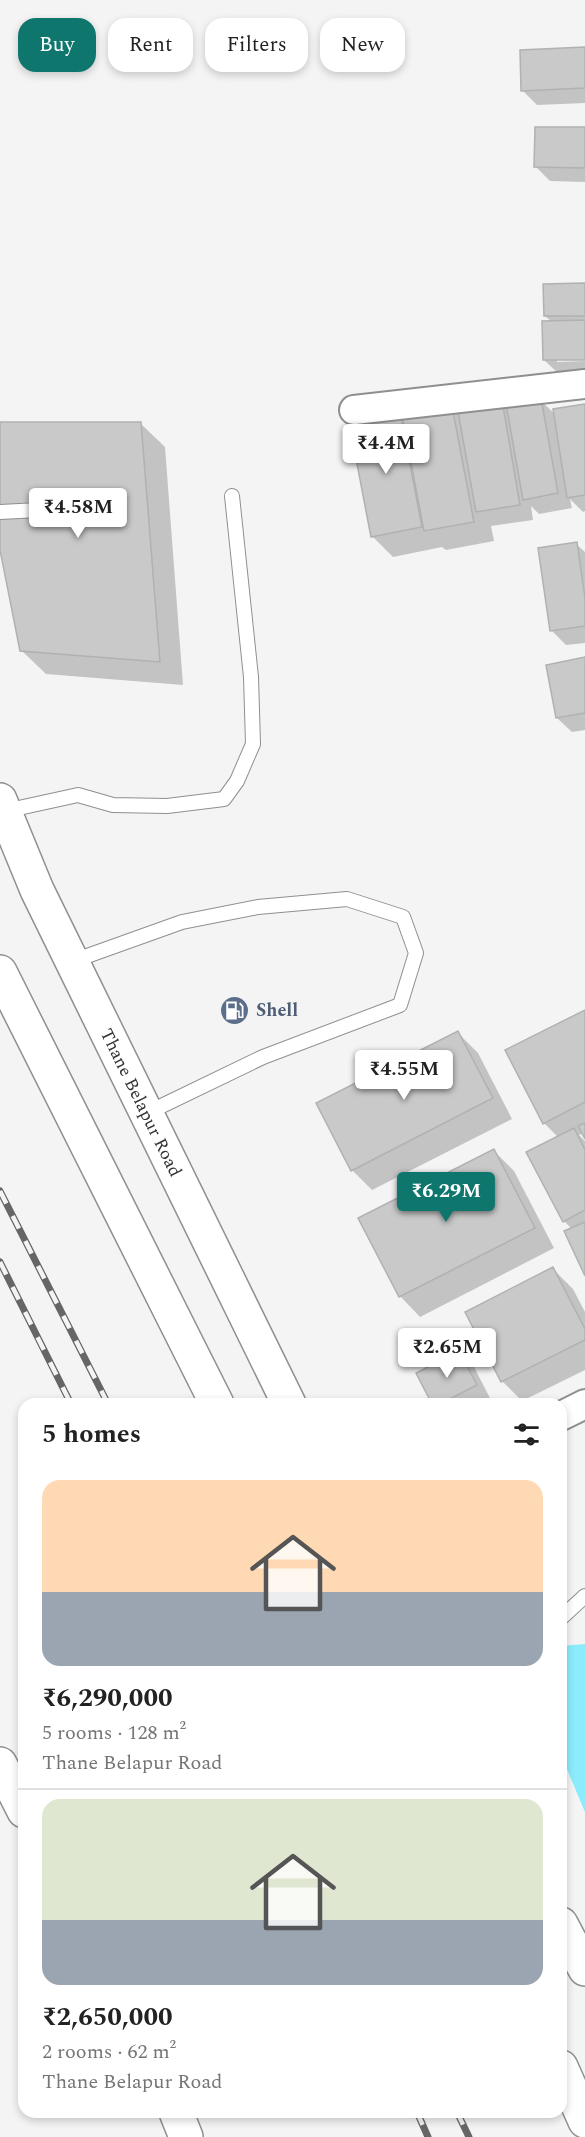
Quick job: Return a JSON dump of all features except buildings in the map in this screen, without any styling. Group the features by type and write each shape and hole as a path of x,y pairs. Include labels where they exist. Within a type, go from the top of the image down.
{"main road":[{"name":"Thane Belapur Road","path":"2,806 37,890 286,1398"},
{"path":"0,972 214,1398"},
{"path":"0,1764 18,1799"},
{"path":"567,1936 585,1970"},
{"path":"567,2080 585,2121"},
{"path":"178,2118 186,2137"}],"street":[{"path":"354,410 585,384"},
{"path":"567,1413 585,1404"}],"lane":[{"path":"2,806 78,795 113,805 167,806 224,799 237,781 253,744 251,676 232,496"},
{"path":"0,512 58,509"},
{"path":"73,961 182,922 258,907 347,899 403,917 416,952 400,1005 263,1058 147,1113"},
{"path":"567,1612 585,1596"}],"water":[{"path":"585,1644 585,1812 567,1769 567,1646"}],"railway":[{"path":"0,1191 105,1398"},
{"path":"0,1262 68,1398"},
{"path":"420,2118 428,2137"},
{"path":"460,2118 469,2137"}],"place":[{"name":"Shell","path":"235,1010"}]}
